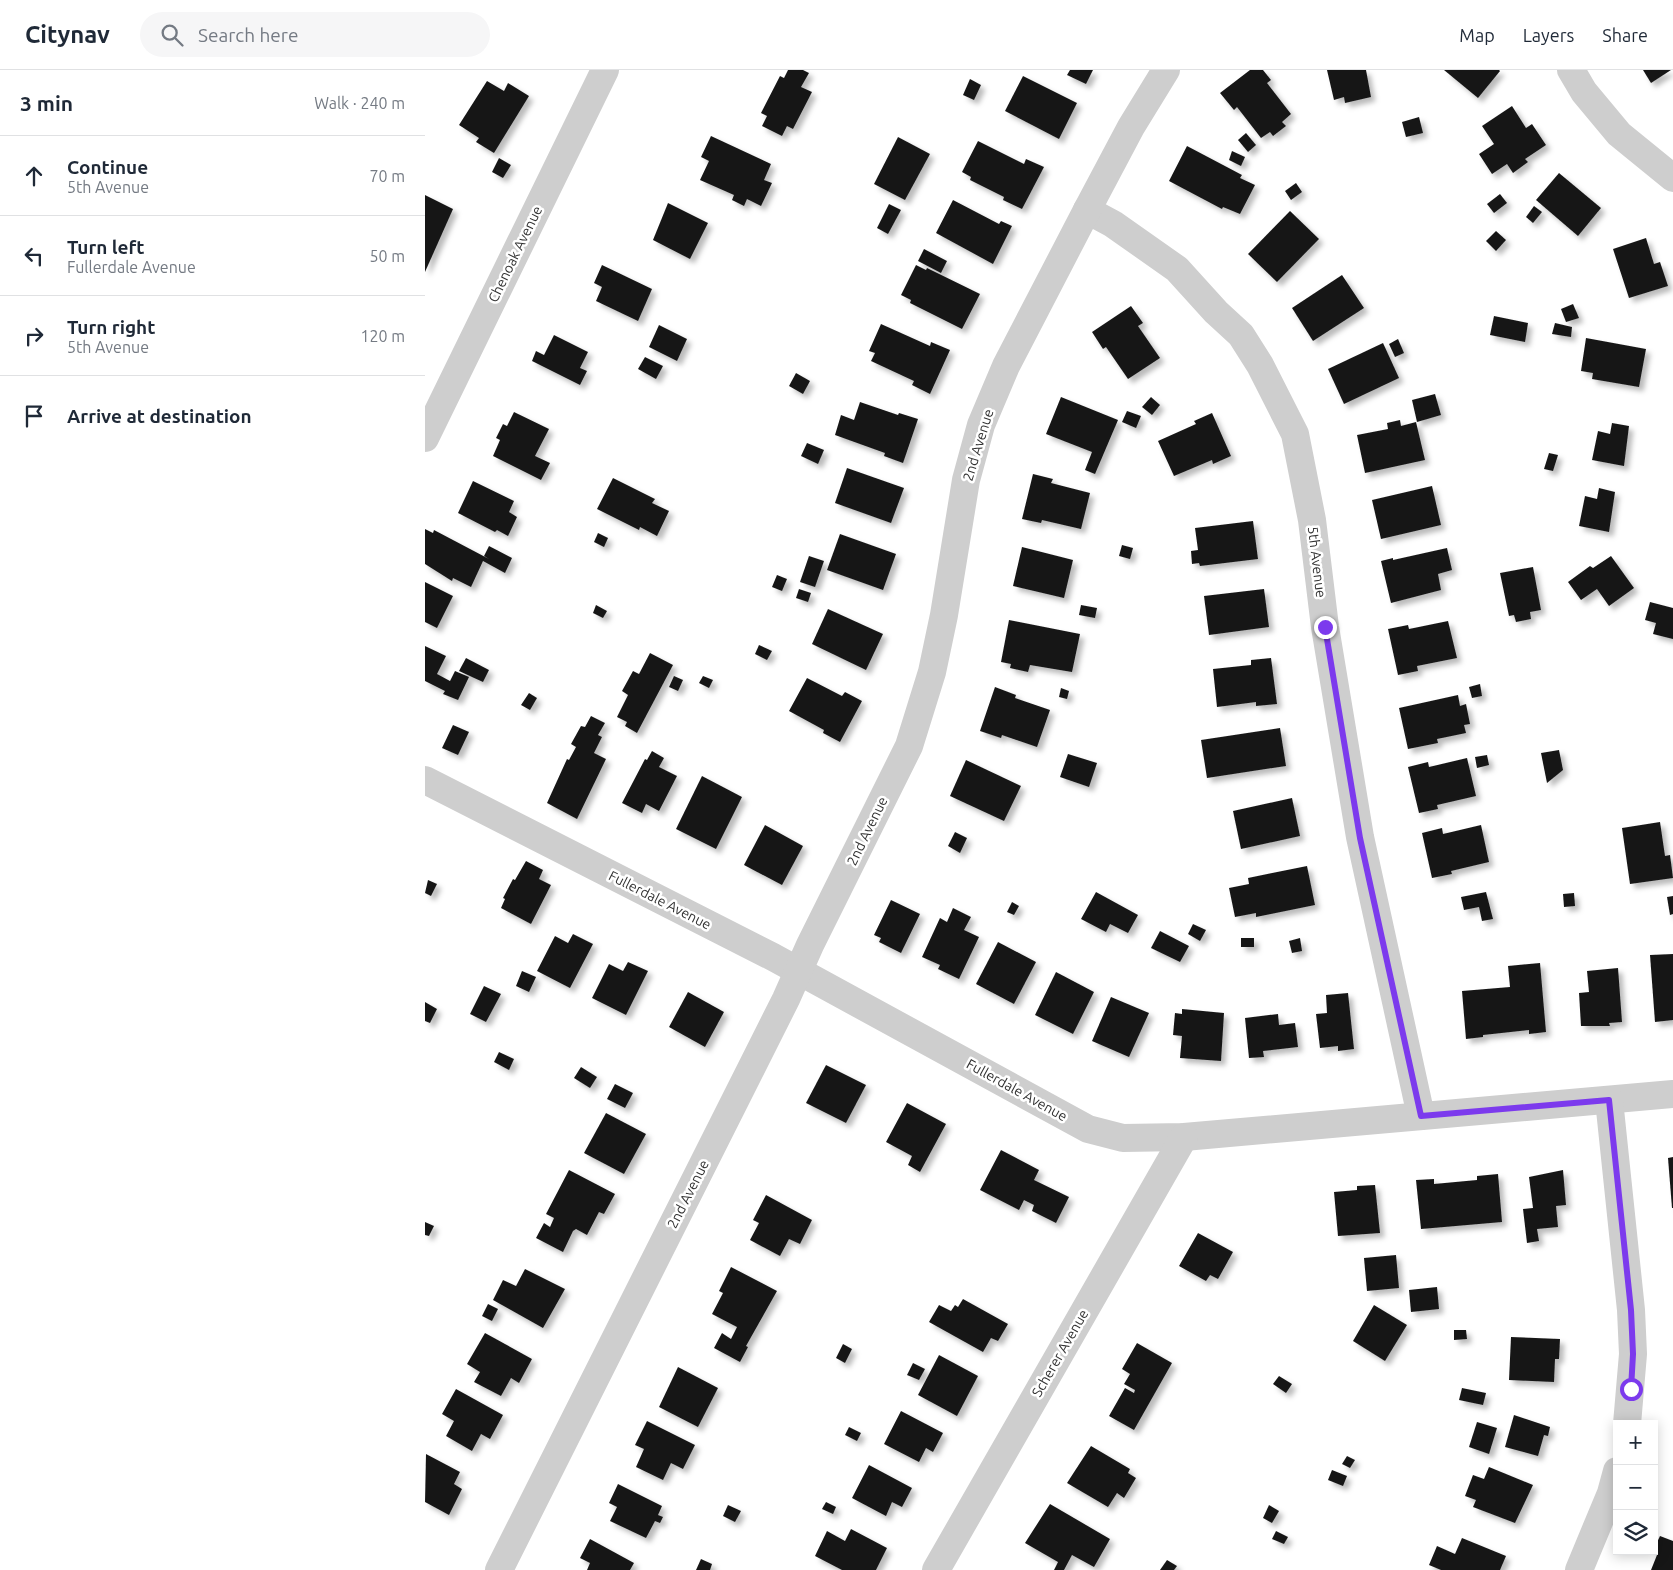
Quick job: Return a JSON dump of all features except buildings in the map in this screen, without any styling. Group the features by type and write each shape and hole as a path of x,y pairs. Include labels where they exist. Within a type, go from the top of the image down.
{"street":[{"name":"2nd Avenue","path":"499,1570 799,971 909,746 932,672 944,615 966,480 981,425 1006,366 1087,210 1131,127 1166,70"},
{"path":"1571,70 1584,92 1619,134 1673,178"},
{"name":"Chenoak Avenue","path":"425,438 600,71"},
{"name":"5th Avenue","path":"1087,210 1113,224 1177,269 1215,312 1241,335 1260,365 1295,434 1312,520 1325,627 1360,838 1421,1116"},
{"name":"Fullerdale Avenue","path":"425,780 799,971 1088,1129 1123,1138 1184,1137 1673,1094"},
{"path":"1609,1100 1631,1319 1633,1354 1627,1420"},
{"name":"Scherer Avenue","path":"936,1570 1184,1137"},
{"path":"1579,1570 1613,1486"}],"route":[{"path":"1325,627 1360,838 1421,1116 1609,1100 1621,1237 1631,1310 1633,1354 1631,1389"}]}
